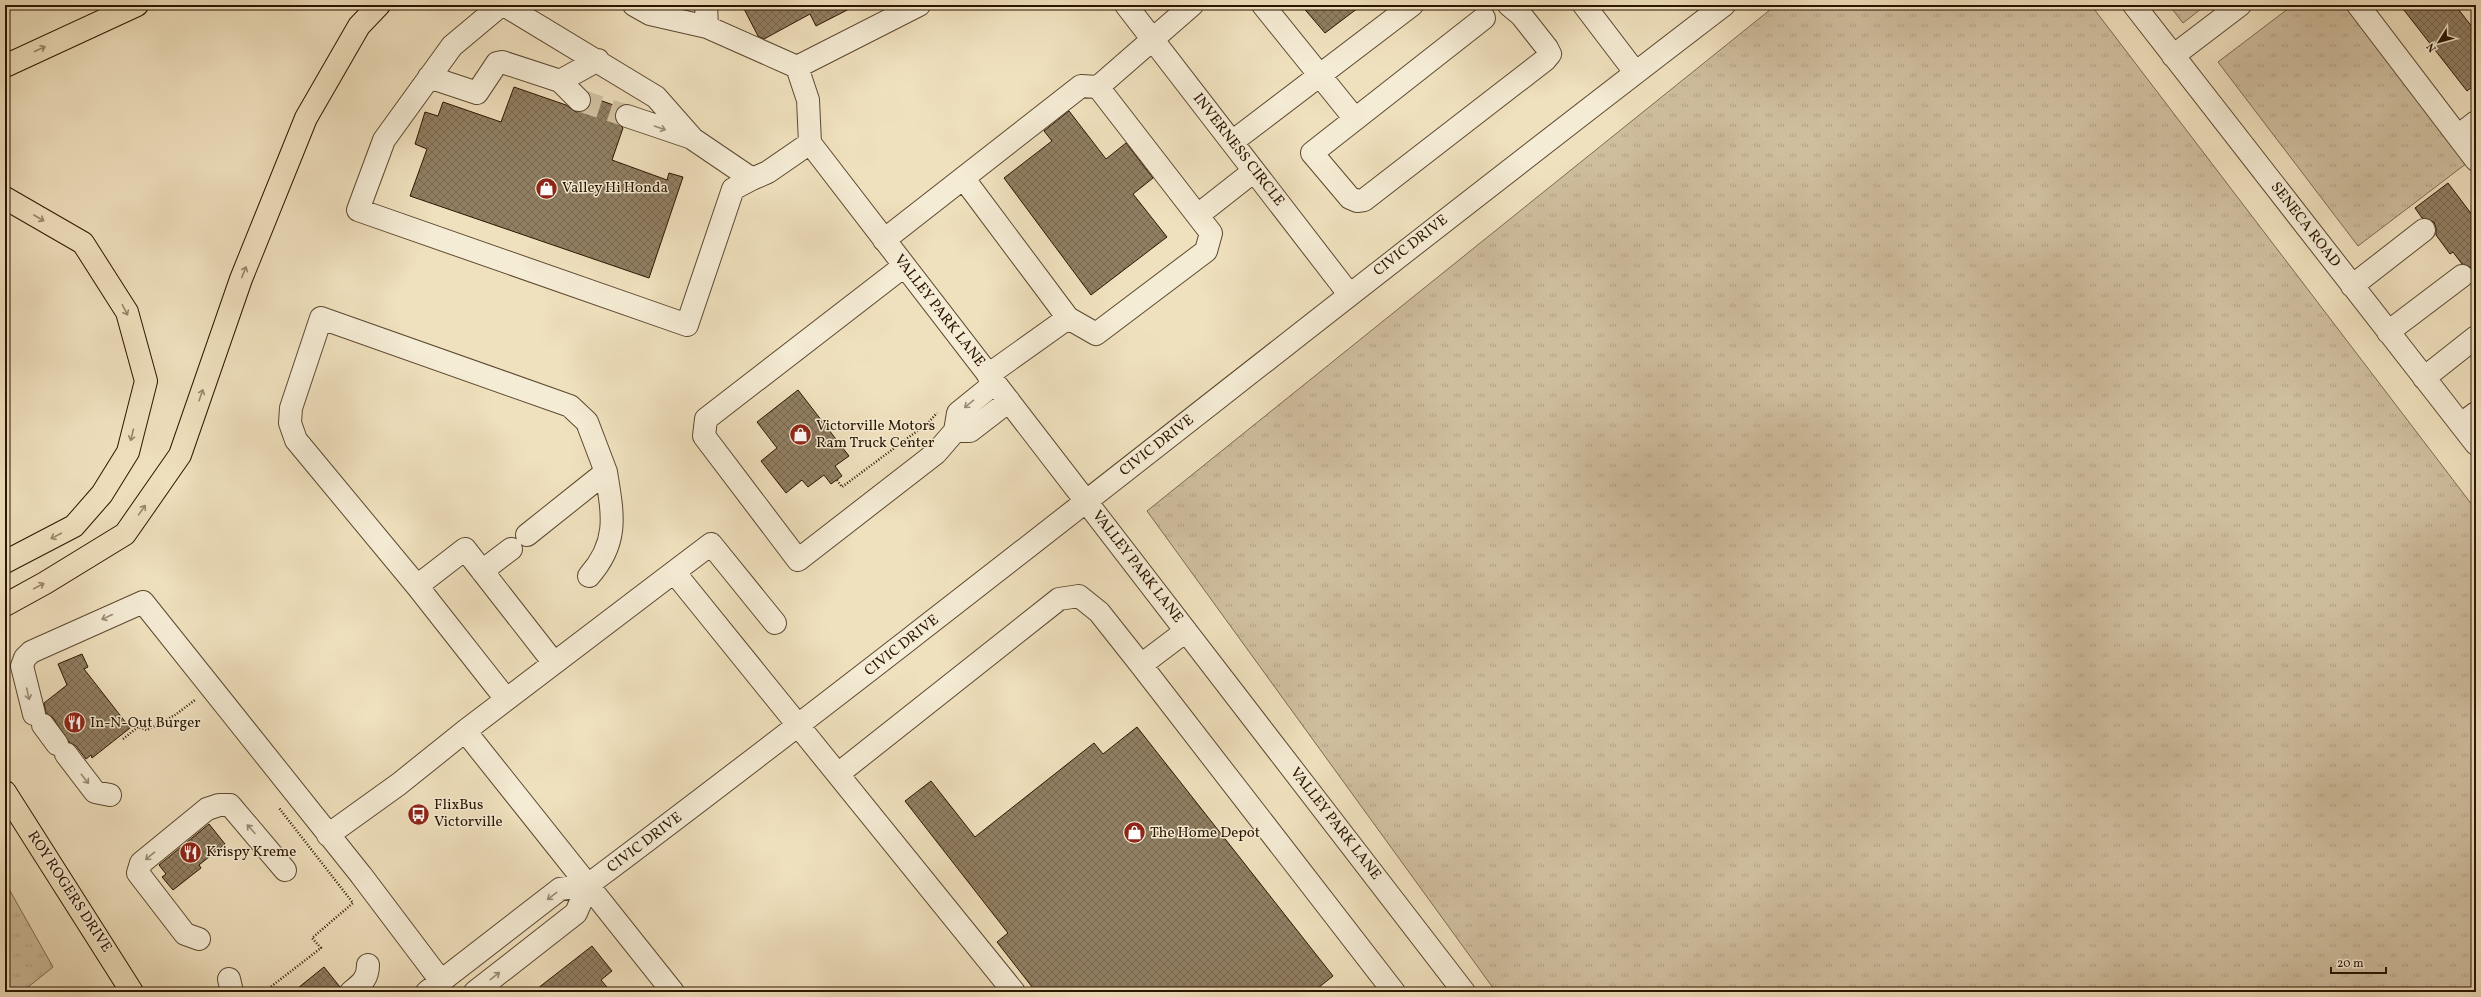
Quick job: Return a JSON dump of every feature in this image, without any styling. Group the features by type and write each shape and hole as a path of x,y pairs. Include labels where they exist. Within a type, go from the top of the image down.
{"main road":[{"path":"5,66 137,5"},
{"path":"5,605 45,583 125,534 180,454 241,279 306,118 360,26 379,5"},
{"path":"5,198 83,243 127,312 146,380 128,452 102,494 74,526 5,562"},
{"name":"ROY ROGERS DRIVE","path":"5,792 132,992"}],"street":[{"path":"501,5 452,46 384,140 358,210 687,326 733,189 768,172 810,144 808,100 797,67 707,26 650,14 634,5"},
{"path":"504,5 598,60 656,97 693,139 752,179"},
{"path":"706,5 707,26"},
{"path":"797,67 919,5"},
{"name":"INVERNESS CIRCLE","path":"1126,5 1349,294"},
{"path":"884,240 964,179 1081,86 1098,86 1154,40 1192,5"},
{"path":"1263,5 1355,119"},
{"path":"1232,142 1412,5"},
{"path":"1502,5 1479,12 1355,119 1312,153 1344,192 1357,201 1364,200 1545,60 1550,54 1547,48 1521,15 1509,5"},
{"path":"1584,5 1635,72"},
{"name":"CIVIC DRIVE","path":"434,987 560,889 588,885 798,727 1349,294 1635,72 1724,5"},
{"name":"SENECA ROAD","path":"2134,5 2424,378 2468,419 2476,444"},
{"path":"2173,56 2240,5"},
{"path":"2358,5 2476,160"},
{"path":"560,81 598,60"},
{"path":"429,77 477,93 492,67 502,62 560,81 579,100"},
{"path":"964,179 1068,318 1096,334 1206,251 1211,233 1098,86"},
{"path":"627,116 693,139"},
{"path":"2458,136 2476,122"},
{"name":"VALLEY PARK LANE","path":"810,144 1464,992"},
{"path":"1198,215 1254,171"},
{"path":"2352,286 2424,230"},
{"path":"904,266 706,420 704,436 798,560 936,453 955,431 958,413 991,379 1068,318"},
{"path":"2388,332 2462,276"},
{"path":"506,699 417,586 296,440 290,423 291,408 321,318 570,406 587,422 606,472 611,504 609,546 603,560 589,576"},
{"path":"2424,378 2476,337"},
{"path":"955,431 970,431 1009,401"},
{"path":"482,571 606,472"},
{"path":"328,835 399,784 506,699 711,544 775,623"},
{"path":"417,586 465,549 554,663"},
{"path":"674,572 1014,992"},
{"path":"838,774 1059,599 1079,596 1099,612 1142,665 1394,992"},
{"path":"110,795 95,792 38,720 22,666 24,658 31,652 143,602 328,835 434,987"},
{"path":"1142,665 1186,631"},
{"path":"466,731 673,992"},
{"path":"199,938 185,934 138,873 142,863 206,809 219,805 230,805 285,870"},
{"path":"475,992 576,914 588,885"},
{"path":"351,992 364,982 368,973 368,965"}],"path":[{"path":"837,480 842,488 928,423 938,412"}],"green space":[{"path":"1776,5 2091,5 2476,510 2476,992 1496,992 1147,511"},
{"path":"2169,5 2206,5 2183,23"},
{"path":"2293,5 2346,5 2467,163 2358,246 2218,62"},
{"path":"5,882 53,967 22,992 5,992"}],"building":[{"path":"742,5 857,5 816,26 810,14 764,39 758,36"},
{"path":"1301,5 1362,5 1325,33"},
{"path":"2400,5 2455,5 2476,32 2476,84 2467,91"},
{"name":"Valley Hi Honda","path":"514,87 566,105 576,112 588,109 591,97 619,107 615,119 623,128 612,160 667,180 669,173 683,177 649,278 410,196 427,149 415,144 425,112 438,116 443,102 501,122"},
{"path":"1069,111 1106,159 1126,143 1153,178 1133,194 1167,237 1091,295 1004,178 1052,141 1044,131"},
{"path":"2448,183 2476,220 2476,282 2472,268 2462,264 2453,252 2450,254 2436,235 2434,222 2422,218 2415,208"},
{"name":"Victorville Motors Ram Truck Center","path":"798,390 849,456 835,466 842,476 831,484 824,475 808,487 802,480 786,493 761,461 777,448 757,422"},
{"path":"82,654 88,667 84,669 130,728 92,758 91,755 86,759 76,746 69,742 53,718 46,713 44,703 67,685 58,664"},
{"name":"The Home Depot","path":"1137,727 1333,976 1313,992 1036,992 997,942 1008,933 905,801 931,781 975,837 1094,743 1103,754"},
{"name":"Krispy Kreme","path":"209,824 225,844 199,865 201,868 173,890 162,877 166,874 159,865"},
{"path":"592,946 612,971 601,980 611,992 533,992"},
{"path":"324,967 340,987 339,992 293,992"}],"tunnel":[{"path":"579,100 627,116"}],"place":[{"name":"Valley Hi Honda","path":"546,188"},
{"name":"Victorville Motors Ram Truck Center","path":"800,435"},
{"name":"In-N-Out Burger","path":"74,723"},
{"name":"FlixBus Victorville","path":"419,814"},
{"name":"The Home Depot","path":"1134,833"},
{"name":"Krispy Kreme","path":"190,852"}]}
